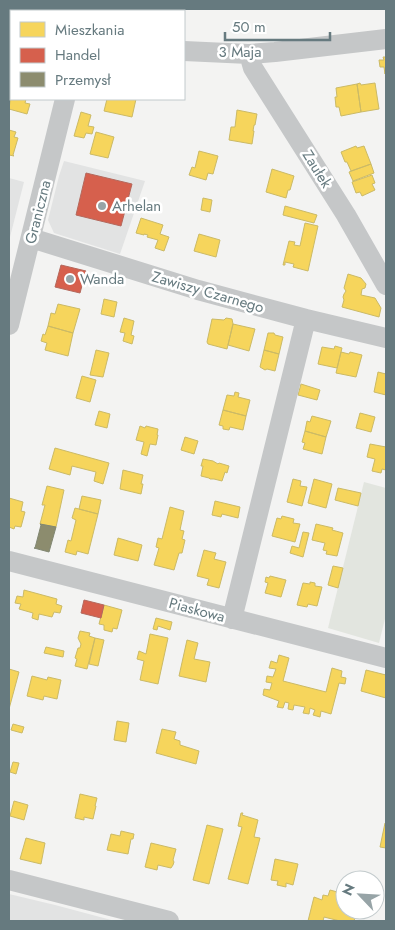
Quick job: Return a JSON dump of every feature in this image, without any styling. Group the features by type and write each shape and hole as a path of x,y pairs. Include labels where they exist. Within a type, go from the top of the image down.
{"street":[{"name":"3 Maja","path":"185,51 249,54 386,39"},
{"name":"Zaułek","path":"249,54 253,68 346,216 386,285"},
{"name":"Graniczna","path":"9,326 66,100"},
{"name":"Zawiszy Czarnego","path":"31,238 198,290 386,338"},
{"path":"232,618 306,319"},
{"name":"Piaskowa","path":"9,561 386,658"},
{"path":"9,880 169,921"}],"shaded area":[{"path":"64,161 145,181 120,254 54,233 48,220"},
{"path":"9,178 24,182 9,241"},
{"path":"364,482 386,488 386,615 379,643 328,628"},
{"path":"9,894 55,905 115,921 9,921"}],"building: Mieszkania":[{"path":"17,9 37,9 37,10"},
{"path":"166,9 184,9 184,10"},
{"path":"383,57 386,57 385,74 384,67 380,67 379,60 384,60"},
{"path":"360,83 361,85 375,83 379,109 361,112 357,84"},
{"path":"357,84 361,112 341,116 339,107 336,107 336,88"},
{"path":"10,100 26,100 25,103 30,104 27,114 9,109"},
{"path":"107,100 136,100 132,117 104,111"},
{"path":"237,110 257,114 252,144 229,140 231,127 235,127"},
{"path":"81,112 91,115 88,126 94,127 92,134 86,133 84,138 74,136"},
{"path":"9,130 16,132 14,137 18,138 14,156 9,155"},
{"path":"96,132 114,137 108,158 90,154"},
{"path":"356,146 357,148 364,146 371,164 351,171 341,152"},
{"path":"199,151 218,156 213,174 208,173 206,180 189,175 192,167 195,168"},
{"path":"371,164 374,173 353,181 349,172"},
{"path":"272,169 294,176 286,198 266,192"},
{"path":"372,175 375,183 372,184 375,190 362,196 360,192 356,193 352,182"},
{"path":"203,198 212,200 210,212 201,210"},
{"path":"285,206 317,215 314,223 283,215"},
{"path":"141,218 163,225 160,234 169,237 164,251 155,248 158,240 147,237 148,235 136,233"},
{"path":"305,223 318,226 308,271 293,267 294,264 285,262 285,265 283,265 289,241 295,242 294,245 300,246"},
{"path":"199,234 220,240 216,257 194,251"},
{"path":"348,274 361,278 366,284 365,288 362,289 361,295 375,298 381,308 379,317 342,307"},
{"path":"104,299 117,302 114,317 101,314"},
{"path":"58,304 80,309 73,333 48,326 51,313 55,314"},
{"path":"124,318 134,321 131,335 134,336 132,344 123,341 125,333 120,332"},
{"path":"226,318 232,319 233,324 227,349 208,344 212,319 224,320"},
{"path":"233,324 255,329 249,351 228,345"},
{"path":"48,326 73,333 68,356 45,350 47,343 41,341"},
{"path":"268,333 274,333 283,337 279,354 264,350"},
{"path":"335,346 342,348 337,368 318,364 322,347 334,349"},
{"path":"96,350 109,353 103,377 90,375"},
{"path":"264,350 279,354 275,371 265,370 260,367"},
{"path":"341,352 362,355 356,377 336,373"},
{"path":"378,372 386,374 386,395 374,392"},
{"path":"82,376 96,380 90,402 76,398"},
{"path":"301,384 320,390 317,400 298,395"},
{"path":"235,392 239,393 238,397 250,400 246,416 223,410 227,395 234,396"},
{"path":"223,410 246,416 243,430 230,427 229,430 223,429 223,426 219,425"},
{"path":"99,411 110,414 107,428 95,425"},
{"path":"360,413 375,417 371,432 356,428"},
{"path":"312,416 331,421 326,437 305,431 307,421 310,422"},
{"path":"140,426 158,429 156,445 150,444 147,456 141,454 144,442 136,440"},
{"path":"305,431 326,437 322,454 303,449 305,443 302,442"},
{"path":"185,437 198,441 194,454 181,450"},
{"path":"370,444 386,447 386,470 382,469 381,473 372,471 375,459 367,457"},
{"path":"55,448 109,463 103,484 94,481 96,472 72,466 70,475 49,469"},
{"path":"203,459 229,466 222,481 201,476"},
{"path":"123,470 143,475 141,494 120,489"},
{"path":"293,479 301,481 300,486 307,487 302,506 287,502"},
{"path":"314,479 332,484 326,508 308,503"},
{"path":"47,486 64,490 56,527 40,524"},
{"path":"338,488 361,493 358,506 335,500"},
{"path":"82,496 101,500 98,514 79,509"},
{"path":"9,498 23,502 21,511 25,512 21,527 15,526 14,529 9,527"},
{"path":"215,501 240,507 238,518 222,514 221,517 212,515"},
{"path":"170,507 184,511 180,530 184,531 182,539 185,540 182,553 179,553 174,570 154,565 159,548 156,547 158,538 162,539"},
{"path":"75,508 98,514 88,554 77,551 76,555 65,552 68,540 71,541 76,520 72,518"},
{"path":"282,516 294,519 293,523 300,524 295,542 272,536 277,518 281,519"},
{"path":"316,524 333,528 332,530 343,533 337,556 326,554 327,551 323,550 325,543 312,540"},
{"path":"303,532 309,533 303,557 290,553 292,546 299,548"},
{"path":"118,538 142,545 138,561 114,555"},
{"path":"204,550 216,553 214,559 226,562 219,588 207,585 209,579 197,576"},
{"path":"333,566 343,568 338,588 328,585"},
{"path":"270,576 286,580 281,597 265,593 268,583 265,582 266,577 269,578"},
{"path":"310,582 315,583 315,586 322,587 317,606 308,604 307,607 297,605 303,583 310,584"},
{"path":"24,590 57,599 56,604 62,606 60,613 54,612 52,617 39,614 38,620 32,618 33,613 19,609 21,604 15,603 17,596 23,597"},
{"path":"104,605 122,610 117,629 113,628 112,632 104,630 104,625 99,624"},
{"path":"156,618 172,622 170,630 158,626 157,630 153,629"},
{"path":"80,631 90,633 89,636 95,638 87,669 75,666 77,659 75,658 81,644 78,638"},
{"path":"150,634 168,638 158,684 140,680 144,661 137,659 139,651 146,654"},
{"path":"95,638 104,640 98,666 89,664"},
{"path":"187,640 198,643 194,659 210,662 206,682 179,676"},
{"path":"46,647 64,651 63,657 44,653"},
{"path":"279,655 289,658 283,681 326,692 332,668 342,671 341,677 346,678 345,684 339,683 331,714 321,711 320,717 313,715 315,710 310,708 309,714 303,713 305,707 294,705 293,710 288,709 289,703 285,702 283,708 277,707 279,701 263,695 264,689 270,690 272,683 266,682 267,676 273,677 276,669 269,668 271,661 277,663"},
{"path":"9,669 19,672 9,709"},
{"path":"366,670 386,675 386,698 361,691"},
{"path":"32,676 47,680 48,677 61,680 57,699 44,696 43,700 27,696"},
{"path":"117,721 129,723 126,742 114,740"},
{"path":"13,724 24,727 22,733 11,730"},
{"path":"162,729 176,732 174,739 180,741 180,745 199,751 196,764 156,753"},
{"path":"13,762 19,763 16,774 10,772"},
{"path":"80,794 97,798 93,819 75,818"},
{"path":"14,801 28,805 24,820 10,816"},
{"path":"241,813 258,820 254,837 260,838 248,884 228,879 242,827 238,826"},
{"path":"386,824 386,848 380,847"},
{"path":"207,825 223,829 209,884 193,880"},
{"path":"121,831 134,834 128,854 107,850 111,834 120,836"},
{"path":"26,838 45,843 41,864 20,859"},
{"path":"151,843 176,849 171,868 158,865 157,870 145,867"},
{"path":"275,859 298,864 293,885 286,883 286,887 277,885 278,881 271,880"},
{"path":"330,890 335,891 335,920 324,917 323,921 308,921 314,897 322,900 323,895 328,896"},
{"path":"336,920 354,920 354,921"}],"building: Handel":[{"name":"Arhelan","path":"86,173 132,184 121,226 76,215"},
{"name":"Wanda","path":"61,265 86,271 80,293 55,287"},
{"path":"84,600 104,605 101,618 81,613"}],"building: Przemysł":[{"path":"40,524 56,527 49,552 34,548"}],"place":[{"name":"Arhelan","path":"102,206"},
{"name":"Wanda","path":"70,279"}]}
